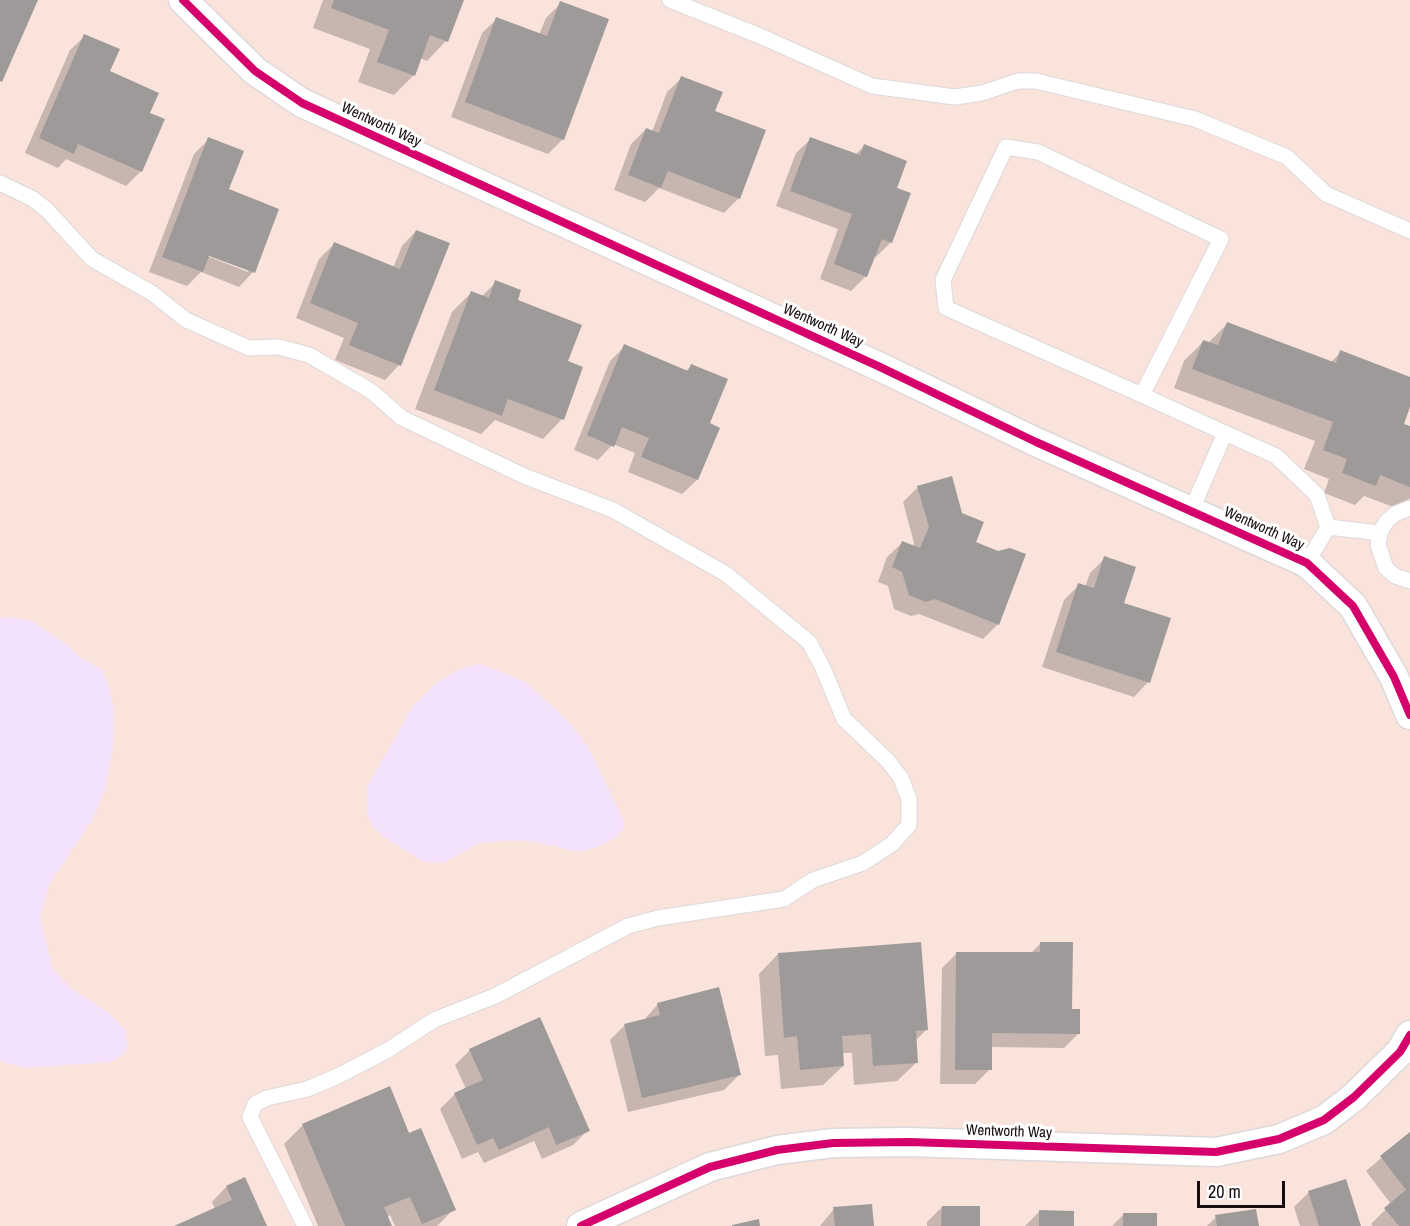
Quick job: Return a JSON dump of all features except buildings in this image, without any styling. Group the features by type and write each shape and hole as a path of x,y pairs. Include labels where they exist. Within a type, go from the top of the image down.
{"street":[{"name":"Wentworth Way","path":"183,0 255,71 302,103 1307,563 1353,606 1402,673 1410,715"},
{"name":"Wentworth Way","path":"581,1226 710,1167 832,1143 909,1142 1216,1152 1279,1139 1324,1120 1354,1097 1400,1052 1410,1035"}],"lane":[{"path":"670,0 760,36 872,86 955,97 982,93 1018,81 1045,82 1195,119 1287,157 1326,194 1410,231"},
{"path":"1142,396 1221,239 1038,152 1006,147 943,280 946,308 1142,396 1225,433 1276,456 1317,495 1328,527 1307,563"},
{"path":"0,183 33,199 47,210 92,259 152,293 186,320 249,348 279,347 309,355 371,391 402,418 516,472 629,517 726,574 809,642 822,666 844,719 888,761 901,778 909,799 909,825 892,844 863,863 813,880 783,899 658,918 628,926 495,996 434,1020 388,1050 338,1076 307,1089 267,1098 255,1104 250,1117 305,1226"},
{"path":"1191,511 1225,433"},
{"path":"1410,508 1395,514 1380,533 1380,557 1386,568 1395,576 1410,581"},
{"path":"1328,527 1380,533"}],"shaded area":[{"path":"0,0 1410,0 1410,1226 0,1226"},
{"path":"13,617 32,621 69,646 78,656 103,670 110,690 114,712 113,747 105,790 93,819 50,883 40,916 52,967 69,987 109,1013 126,1031 128,1046 125,1053 111,1062 26,1068 0,1061 0,618"},
{"path":"480,664 526,682 570,723 589,748 624,821 624,827 617,837 598,847 578,852 531,841 477,844 446,862 434,863 424,862 384,837 372,826 367,814 367,787 412,707 435,684 459,669"}],"cycle path":[{"path":"183,0 255,71 302,103 880,367 1036,442 1307,563 1353,606 1394,677 1410,715"},
{"path":"581,1226 710,1167 777,1150 833,1143 909,1142 1216,1152 1279,1139 1324,1120 1354,1097 1400,1052 1410,1035"}]}
